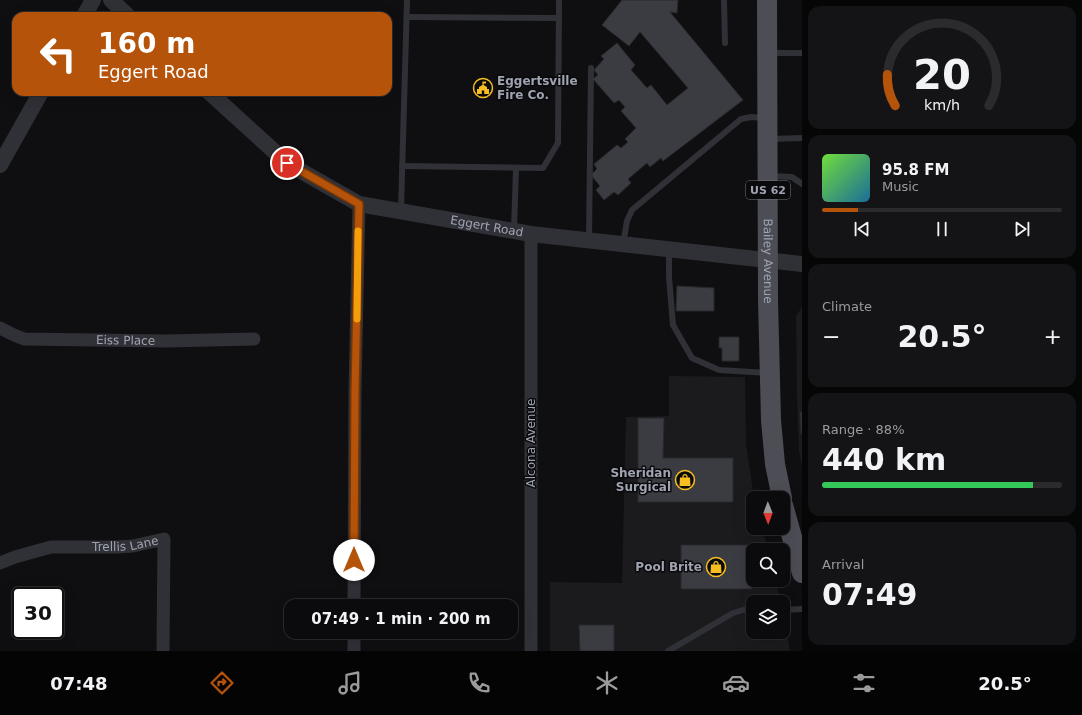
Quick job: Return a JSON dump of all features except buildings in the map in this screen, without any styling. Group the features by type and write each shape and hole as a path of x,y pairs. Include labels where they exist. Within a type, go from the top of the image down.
{"main road":[{"name":"Bailey Avenue","path":"767,0 768,261 771,420 775,464 781,491"},
{"path":"790,530 802,573"}],"street":[{"path":"86,12 93,0"},
{"path":"111,0 124,12"},
{"path":"0,165 39,96"},
{"name":"Eggert Road","path":"212,96 287,163 359,204 531,234 802,264"},
{"path":"354,599 355,399 359,204"},
{"name":"Alcona Avenue","path":"531,234 531,651"},
{"name":"Eiss Place","path":"0,328 24,339 166,341 254,338"},
{"name":"Trellis Lane","path":"0,563 15,556 51,547 128,547 164,539 164,651"},
{"path":"354,639 354,651"}],"lane":[{"path":"401,211 407,0"},
{"path":"402,166 543,168 558,143 559,0"},
{"path":"724,0 725,43"},
{"path":"407,17 559,18"},
{"path":"767,53 802,53"},
{"path":"589,240 591,68"},
{"path":"623,244 627,221 632,210 741,119 751,117 768,118"},
{"path":"768,139 802,138"},
{"path":"514,231 516,168"},
{"path":"768,176 792,177 802,184"},
{"path":"669,249 669,277 673,325 692,358 719,370 770,373"},
{"path":"668,651 733,613 746,610"},
{"path":"790,610 802,610"}],"shaded area":[{"path":"802,307 802,468 799,450 796,316"},
{"path":"669,376 745,377 746,444 753,491 746,491 746,535 764,535 766,543 746,543 746,587 778,587 779,595 746,595 746,639 788,639 790,651 550,651 550,582 622,583 626,417 669,416"}],"slow traffic":[{"path":"357,319 358,231"}],"place":[{"name":"Eggertsville Fire Co.","path":"483,88"},
{"name":"Sheridan Surgical","path":"685,480"},
{"name":"Pool Brite","path":"716,567"}],"route":[{"path":"287,163 359,204 355,391 354,560"}]}
